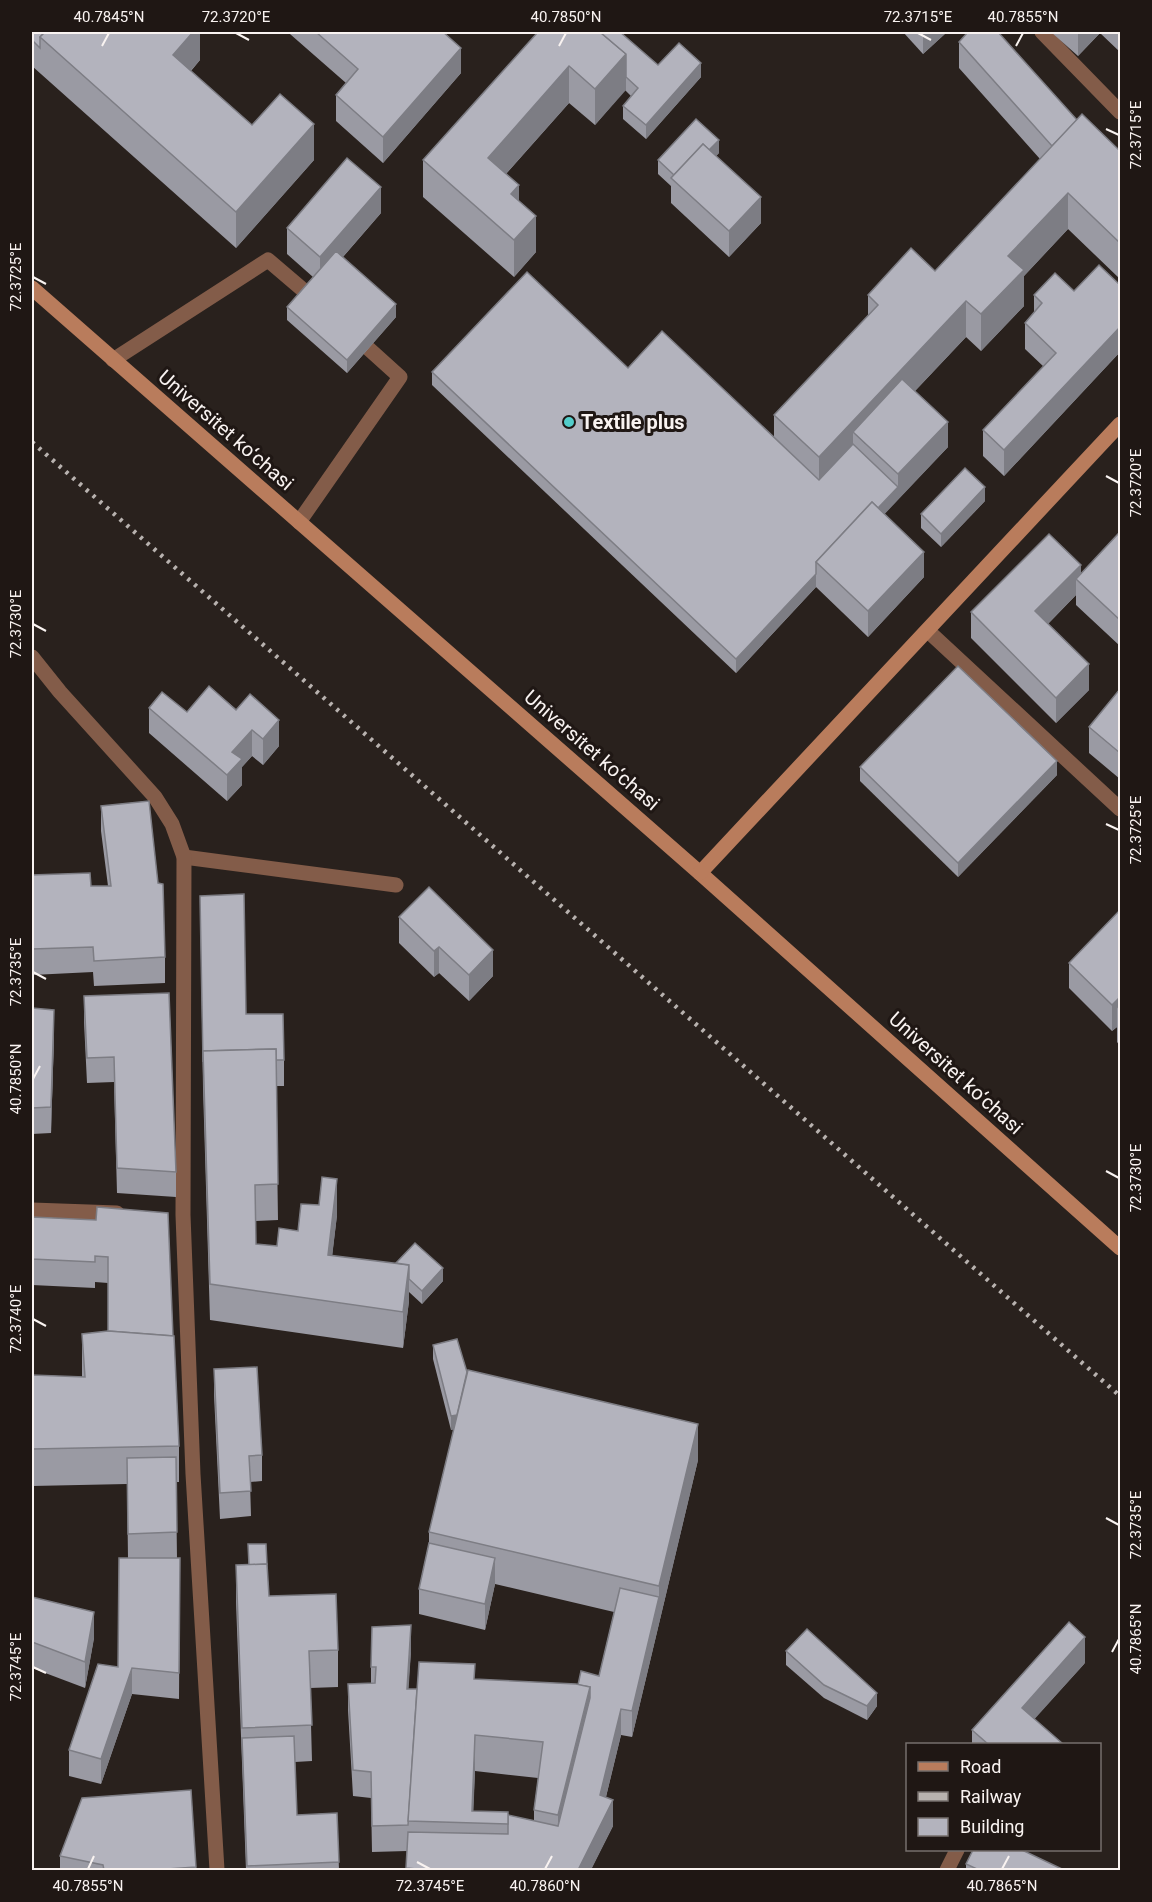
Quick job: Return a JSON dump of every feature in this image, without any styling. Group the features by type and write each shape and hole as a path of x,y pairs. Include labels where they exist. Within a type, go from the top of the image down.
{"main road":[{"name":"Universitet kо‘chasi","path":"32,288 700,873 1120,1248"},
{"path":"700,873 1120,424"}],"street":[{"path":"1042,32 1120,112"},
{"path":"114,360 268,260 309,295"},
{"path":"299,522 400,376 369,349"},
{"path":"928,631 1120,809"},
{"path":"32,657 60,692 155,797 172,824 183,857 177,1215 217,1870"},
{"path":"183,857 396,885"},
{"path":"32,1210 136,1214"},
{"path":"947,1870 956,1851"}],"building":[{"path":"32,32 45,32 40,37 40,48 32,40"},
{"path":"45,32 193,32 173,55 252,125 280,94 314,124 236,212 40,37"},
{"path":"316,32 443,32 461,48 383,137 336,95 358,69"},
{"path":"538,32 600,32 626,54 595,89 569,66 488,158 519,185 511,194 536,216 514,240 423,160"},
{"path":"600,32 620,32 658,65 679,43 701,63 646,125 623,106 638,88 626,77 626,54"},
{"path":"968,32 998,32 1077,120 1052,146 959,42"},
{"path":"1082,114 1120,151 1120,243 1068,193 1008,256 1024,270 981,314 966,301 819,457 774,415 878,305 868,295 911,248 935,271"},
{"path":"696,119 719,140 709,150 703,144 674,175 658,160"},
{"path":"703,144 761,197 729,231 671,178"},
{"path":"347,158 381,187 320,257 287,228"},
{"path":"336,251 396,304 347,360 287,307"},
{"path":"1099,265 1120,285 1120,327 1004,450 983,430 1056,353 1025,323 1042,303 1034,295 1055,273 1074,291"},
{"path":"527,272 628,368 662,331 819,480 853,444 898,487 878,508 872,502 816,562 816,574 736,659 432,372"},
{"path":"902,379 948,422 898,474 853,432"},
{"path":"965,468 985,487 941,534 921,514"},
{"path":"872,502 924,552 868,611 816,562"},
{"path":"1049,534 1081,565 1035,611 1089,664 1056,698 971,612"},
{"path":"1118,534 1120,537 1120,620 1076,579"},
{"path":"958,666 1057,761 958,863 860,767"},
{"path":"209,686 236,710 250,694 279,720 263,739 252,730 232,752 242,759 227,775 149,708 162,692 187,712"},
{"path":"1120,689 1120,753 1089,727"},
{"path":"149,801 158,883 163,884 165,957 94,961 93,947 32,949 32,875 90,873 91,886 111,886 101,806"},
{"path":"429,887 493,950 469,975 439,947 434,951 399,917"},
{"path":"244,894 246,1014 283,1014 284,1060 276,1060 276,1049 203,1051 203,1062 200,896"},
{"path":"1120,910 1120,997 1112,1005 1069,963"},
{"path":"169,993 176,1172 117,1168 114,1057 87,1058 84,996"},
{"path":"32,1008 54,1010 51,1107 32,1108"},
{"path":"276,1049 278,1184 255,1185 256,1244 277,1246 279,1228 298,1231 301,1204 319,1205 322,1177 337,1179 328,1255 409,1265 403,1312 210,1284 203,1051"},
{"path":"97,1207 168,1213 173,1336 108,1331 108,1257 95,1256 95,1262 32,1259 32,1217 96,1220"},
{"path":"415,1243 443,1268 422,1291 409,1279 409,1265 396,1263"},
{"path":"108,1331 174,1336 179,1446 32,1449 32,1375 85,1377 82,1334"},
{"path":"457,1339 467,1372 457,1415 451,1416 433,1345"},
{"path":"257,1367 262,1455 249,1456 251,1491 220,1493 214,1369"},
{"path":"468,1370 698,1424 659,1586 429,1532"},
{"path":"176,1457 177,1532 128,1534 127,1458"},
{"path":"429,1543 495,1558 485,1604 419,1589"},
{"path":"248,1544 266,1544 267,1564 249,1565"},
{"path":"119,1558 180,1558 179,1673 132,1668 101,1759 69,1750 98,1664 118,1667"},
{"path":"267,1564 269,1596 336,1594 338,1650 309,1651 312,1725 242,1728 236,1565"},
{"path":"620,1588 659,1597 632,1711 621,1709 600,1795 613,1800 578,1870 406,1868 408,1832 508,1834 508,1815 558,1826 590,1698 590,1687 578,1685 581,1671 599,1676"},
{"path":"32,1597 94,1612 85,1662 32,1642"},
{"path":"1069,1622 1085,1637 1022,1708 1062,1743 987,1743 972,1730"},
{"path":"411,1625 407,1689 417,1689 408,1825 372,1826 371,1772 353,1770 348,1684 375,1683 376,1667 371,1667 372,1627"},
{"path":"807,1629 877,1693 867,1706 824,1685 786,1651"},
{"path":"419,1662 475,1664 474,1679 576,1684 590,1687 558,1815 534,1810 543,1742 475,1735 472,1811 508,1812 508,1824 408,1821"},
{"path":"294,1736 297,1815 337,1813 339,1862 247,1866 242,1738"},
{"path":"191,1790 196,1867 104,1870 103,1865 60,1856 82,1798"},
{"path":"972,1851 1024,1851 1064,1870 979,1870 966,1864"}],"railway":[{"path":"32,442 1120,1396"}],"place":[{"name":"Textile plus","path":"569,422"}]}
